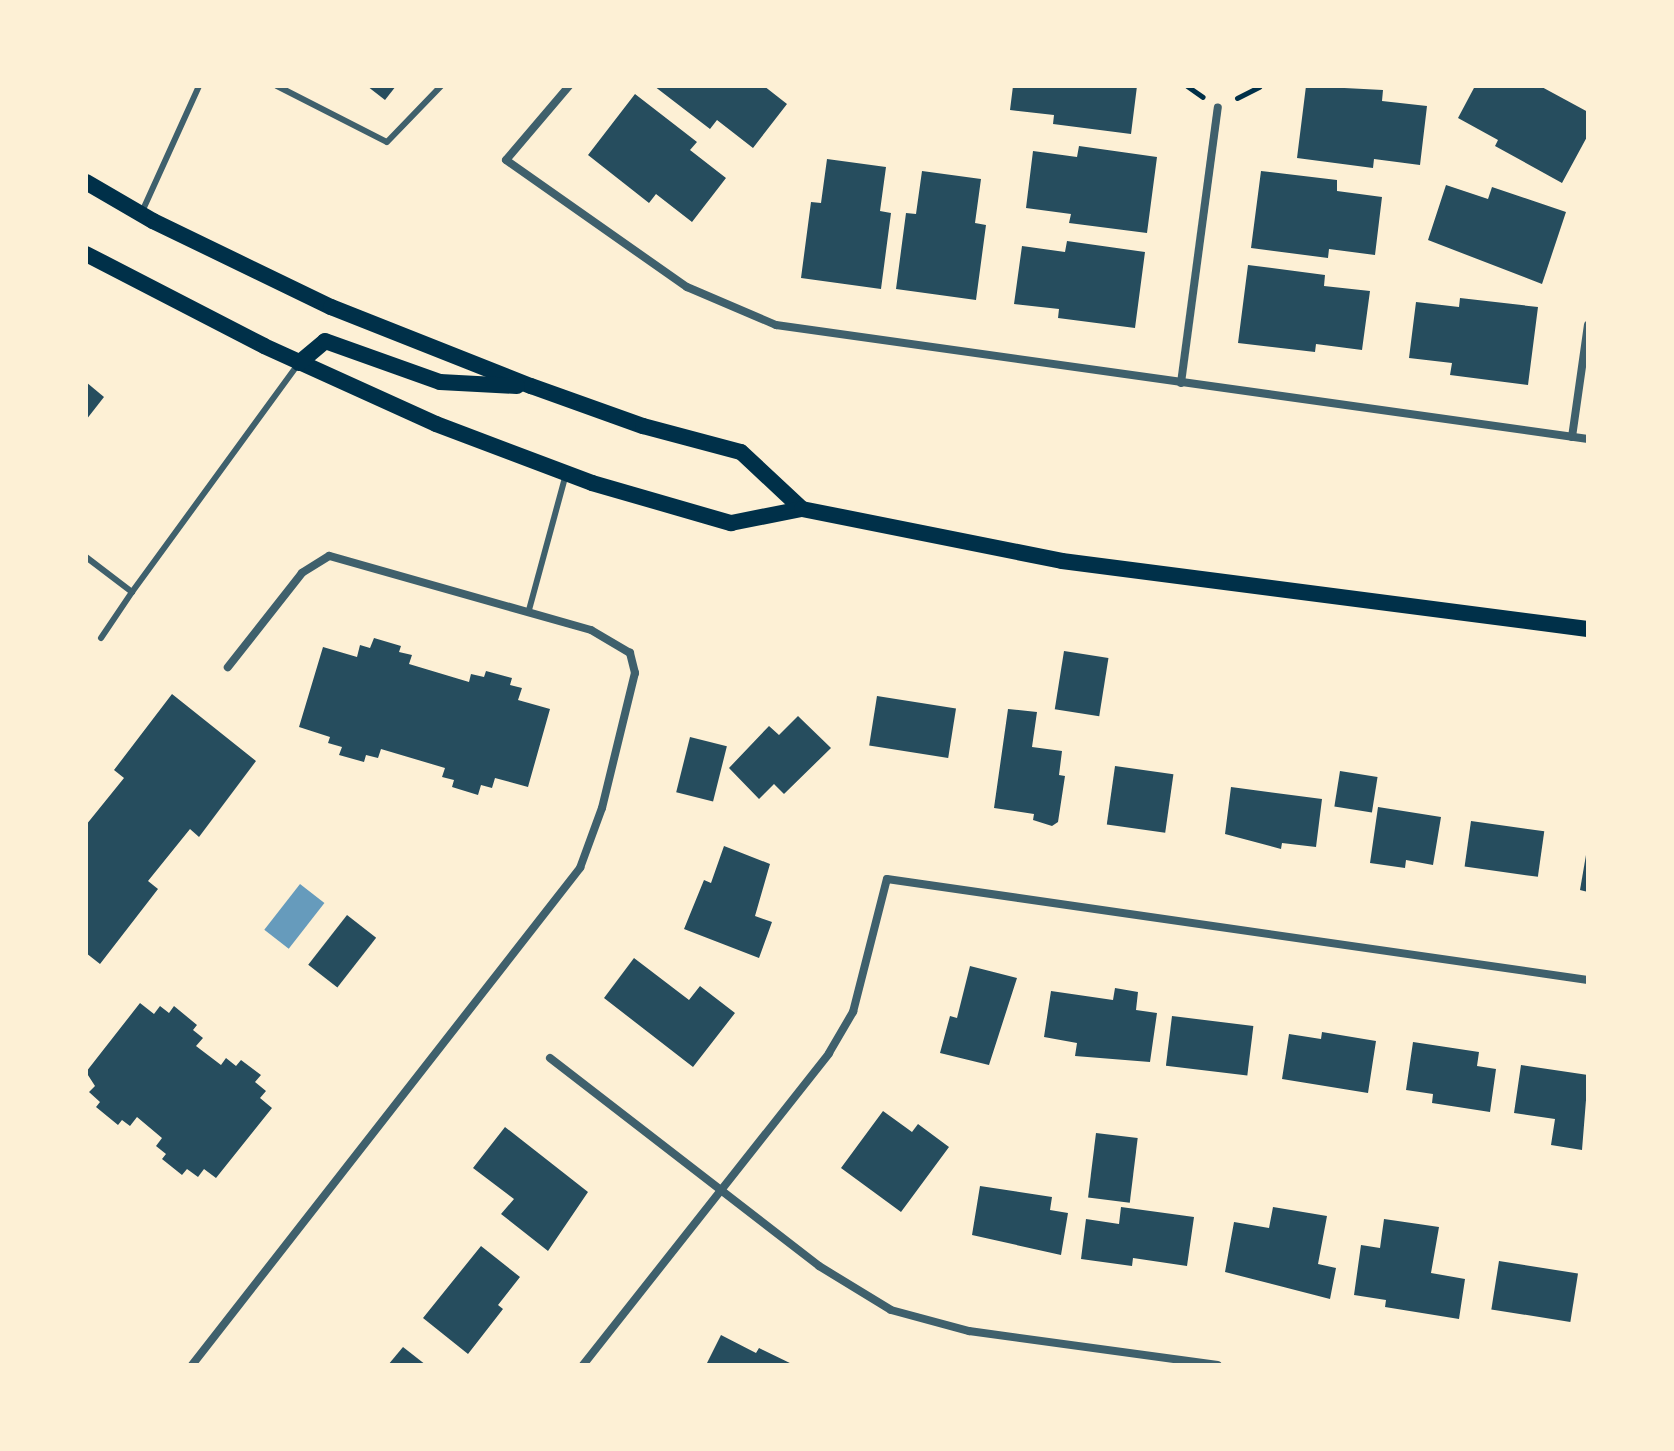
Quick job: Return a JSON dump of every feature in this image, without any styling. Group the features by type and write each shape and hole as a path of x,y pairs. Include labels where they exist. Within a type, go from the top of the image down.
{"main road":[{"path":"86,182 141,214 319,302 531,386 643,426 741,452 802,509"},
{"path":"86,254 299,363 566,474 731,523 802,509 1062,561 1588,629"},
{"path":"299,363 325,341 440,382 531,386"}],"street":[{"path":"569,86 506,160 687,287 776,325 1588,439"},
{"path":"1181,383 1218,107"},
{"path":"1572,437 1588,325"},
{"path":"192,1365 580,868 602,808 635,673 630,653 612,639 529,610 329,556 302,573 228,667"},
{"path":"583,1365 829,1053 853,1012 887,879 1588,980"},
{"path":"550,1058 852,1291 891,1310 969,1331 1218,1365"}],"lane":[{"path":"141,214 199,86"},
{"path":"277,86 387,142 441,86"},
{"path":"101,638 299,363"},
{"path":"529,610 566,474"},
{"path":"86,557 132,592"}],"water":[{"path":"300,884 324,903 289,949 264,930"}],"building":[{"path":"367,86 396,86 385,100"},
{"path":"654,86 764,86 787,104 753,148 717,120 710,129"},
{"path":"1013,86 1137,86 1131,134 1053,124 1054,115 1010,110"},
{"path":"1306,86 1383,90 1382,101 1427,106 1420,165 1374,159 1373,168 1297,158"},
{"path":"1475,86 1540,86 1588,112 1588,135 1562,183 1495,146 1498,140 1458,118"},
{"path":"635,94 697,142 690,150 726,178 692,222 656,194 649,203 588,155"},
{"path":"1079,146 1157,157 1147,233 1069,223 1071,214 1026,208 1033,151 1077,157"},
{"path":"827,159 886,167 880,211 891,213 881,289 801,278 811,202 821,203"},
{"path":"922,171 981,179 975,223 986,225 976,300 896,289 906,213 916,214"},
{"path":"1261,171 1337,180 1337,191 1382,197 1375,255 1329,249 1328,258 1251,248"},
{"path":"1446,185 1488,199 1492,187 1566,212 1542,284 1428,240"},
{"path":"1067,241 1145,252 1135,328 1058,318 1059,309 1014,304 1022,246 1065,252"},
{"path":"1248,265 1325,275 1324,286 1370,291 1362,350 1316,344 1315,352 1238,343"},
{"path":"1460,298 1538,307 1528,385 1450,375 1452,363 1409,358 1416,302 1459,307"},
{"path":"86,382 104,397 86,420"},
{"path":"374,638 401,646 399,652 412,655 409,664 469,682 471,674 484,677 486,671 512,678 510,685 522,688 518,700 550,709 528,787 495,778 492,788 481,785 478,795 452,787 454,780 442,777 445,768 381,749 378,758 366,755 364,762 339,755 342,747 328,743 330,737 299,727 323,647 357,657 360,645 370,648"},
{"path":"1064,651 1108,658 1099,716 1055,709"},
{"path":"172,694 256,761 199,837 190,829 148,881 158,889 100,964 86,953 86,825 124,778 114,770"},
{"path":"877,696 956,709 948,758 869,745"},
{"path":"1008,709 1037,712 1032,747 1062,751 1059,775 1065,776 1058,822 1052,826 1033,820 1034,814 994,808"},
{"path":"798,716 831,748 784,794 774,784 759,799 729,768 769,726 779,735"},
{"path":"690,737 727,746 713,801 676,792"},
{"path":"1115,766 1173,774 1165,833 1107,824"},
{"path":"1340,771 1378,777 1372,813 1334,807"},
{"path":"1231,787 1322,799 1316,847 1282,843 1281,849 1225,834"},
{"path":"1378,807 1441,817 1433,865 1406,860 1405,868 1370,863"},
{"path":"1471,821 1544,831 1538,877 1465,867"},
{"path":"724,846 770,864 755,916 772,922 759,958 684,929 704,880 711,883"},
{"path":"1588,855 1588,892 1580,890"},
{"path":"347,915 376,938 337,987 308,965"},
{"path":"634,958 689,1000 700,986 735,1013 693,1067 604,998"},
{"path":"970,966 1017,978 989,1065 940,1053 950,1016 957,1018"},
{"path":"1115,988 1138,992 1136,1010 1157,1013 1150,1062 1075,1056 1077,1043 1044,1037 1051,991 1113,1000"},
{"path":"140,1003 154,1014 160,1006 169,1013 174,1006 197,1025 193,1030 203,1038 196,1046 221,1065 226,1058 236,1066 241,1060 261,1075 255,1082 266,1091 260,1098 272,1108 216,1178 204,1169 198,1177 187,1169 182,1175 162,1159 166,1154 156,1146 162,1138 137,1117 130,1126 122,1120 118,1125 96,1107 100,1102 89,1092 95,1086 86,1072"},
{"path":"1172,1016 1253,1026 1247,1076 1166,1066"},
{"path":"1322,1032 1376,1041 1368,1093 1282,1079 1289,1034 1321,1039"},
{"path":"1413,1042 1479,1052 1477,1066 1496,1069 1490,1112 1432,1103 1433,1094 1406,1090"},
{"path":"1521,1065 1588,1075 1582,1150 1551,1145 1555,1119 1514,1113"},
{"path":"883,1111 912,1132 918,1124 949,1147 901,1212 841,1168"},
{"path":"505,1127 588,1192 548,1251 501,1214 514,1199 473,1168"},
{"path":"1096,1133 1138,1138 1130,1203 1088,1198"},
{"path":"980,1186 1052,1197 1050,1210 1068,1213 1061,1255 972,1235"},
{"path":"1121,1207 1194,1217 1187,1266 1133,1258 1132,1266 1081,1259 1086,1219 1119,1224"},
{"path":"1273,1207 1327,1216 1318,1264 1336,1268 1330,1299 1225,1272 1234,1222 1269,1228"},
{"path":"1384,1219 1439,1227 1431,1273 1465,1279 1459,1319 1385,1307 1386,1300 1354,1295 1361,1245 1380,1248"},
{"path":"481,1246 520,1277 498,1305 503,1309 468,1354 423,1318"},
{"path":"1499,1261 1578,1274 1570,1322 1491,1309"},
{"path":"721,1335 756,1353 759,1348 794,1365 706,1365"},
{"path":"403,1347 426,1365 388,1365"}]}
